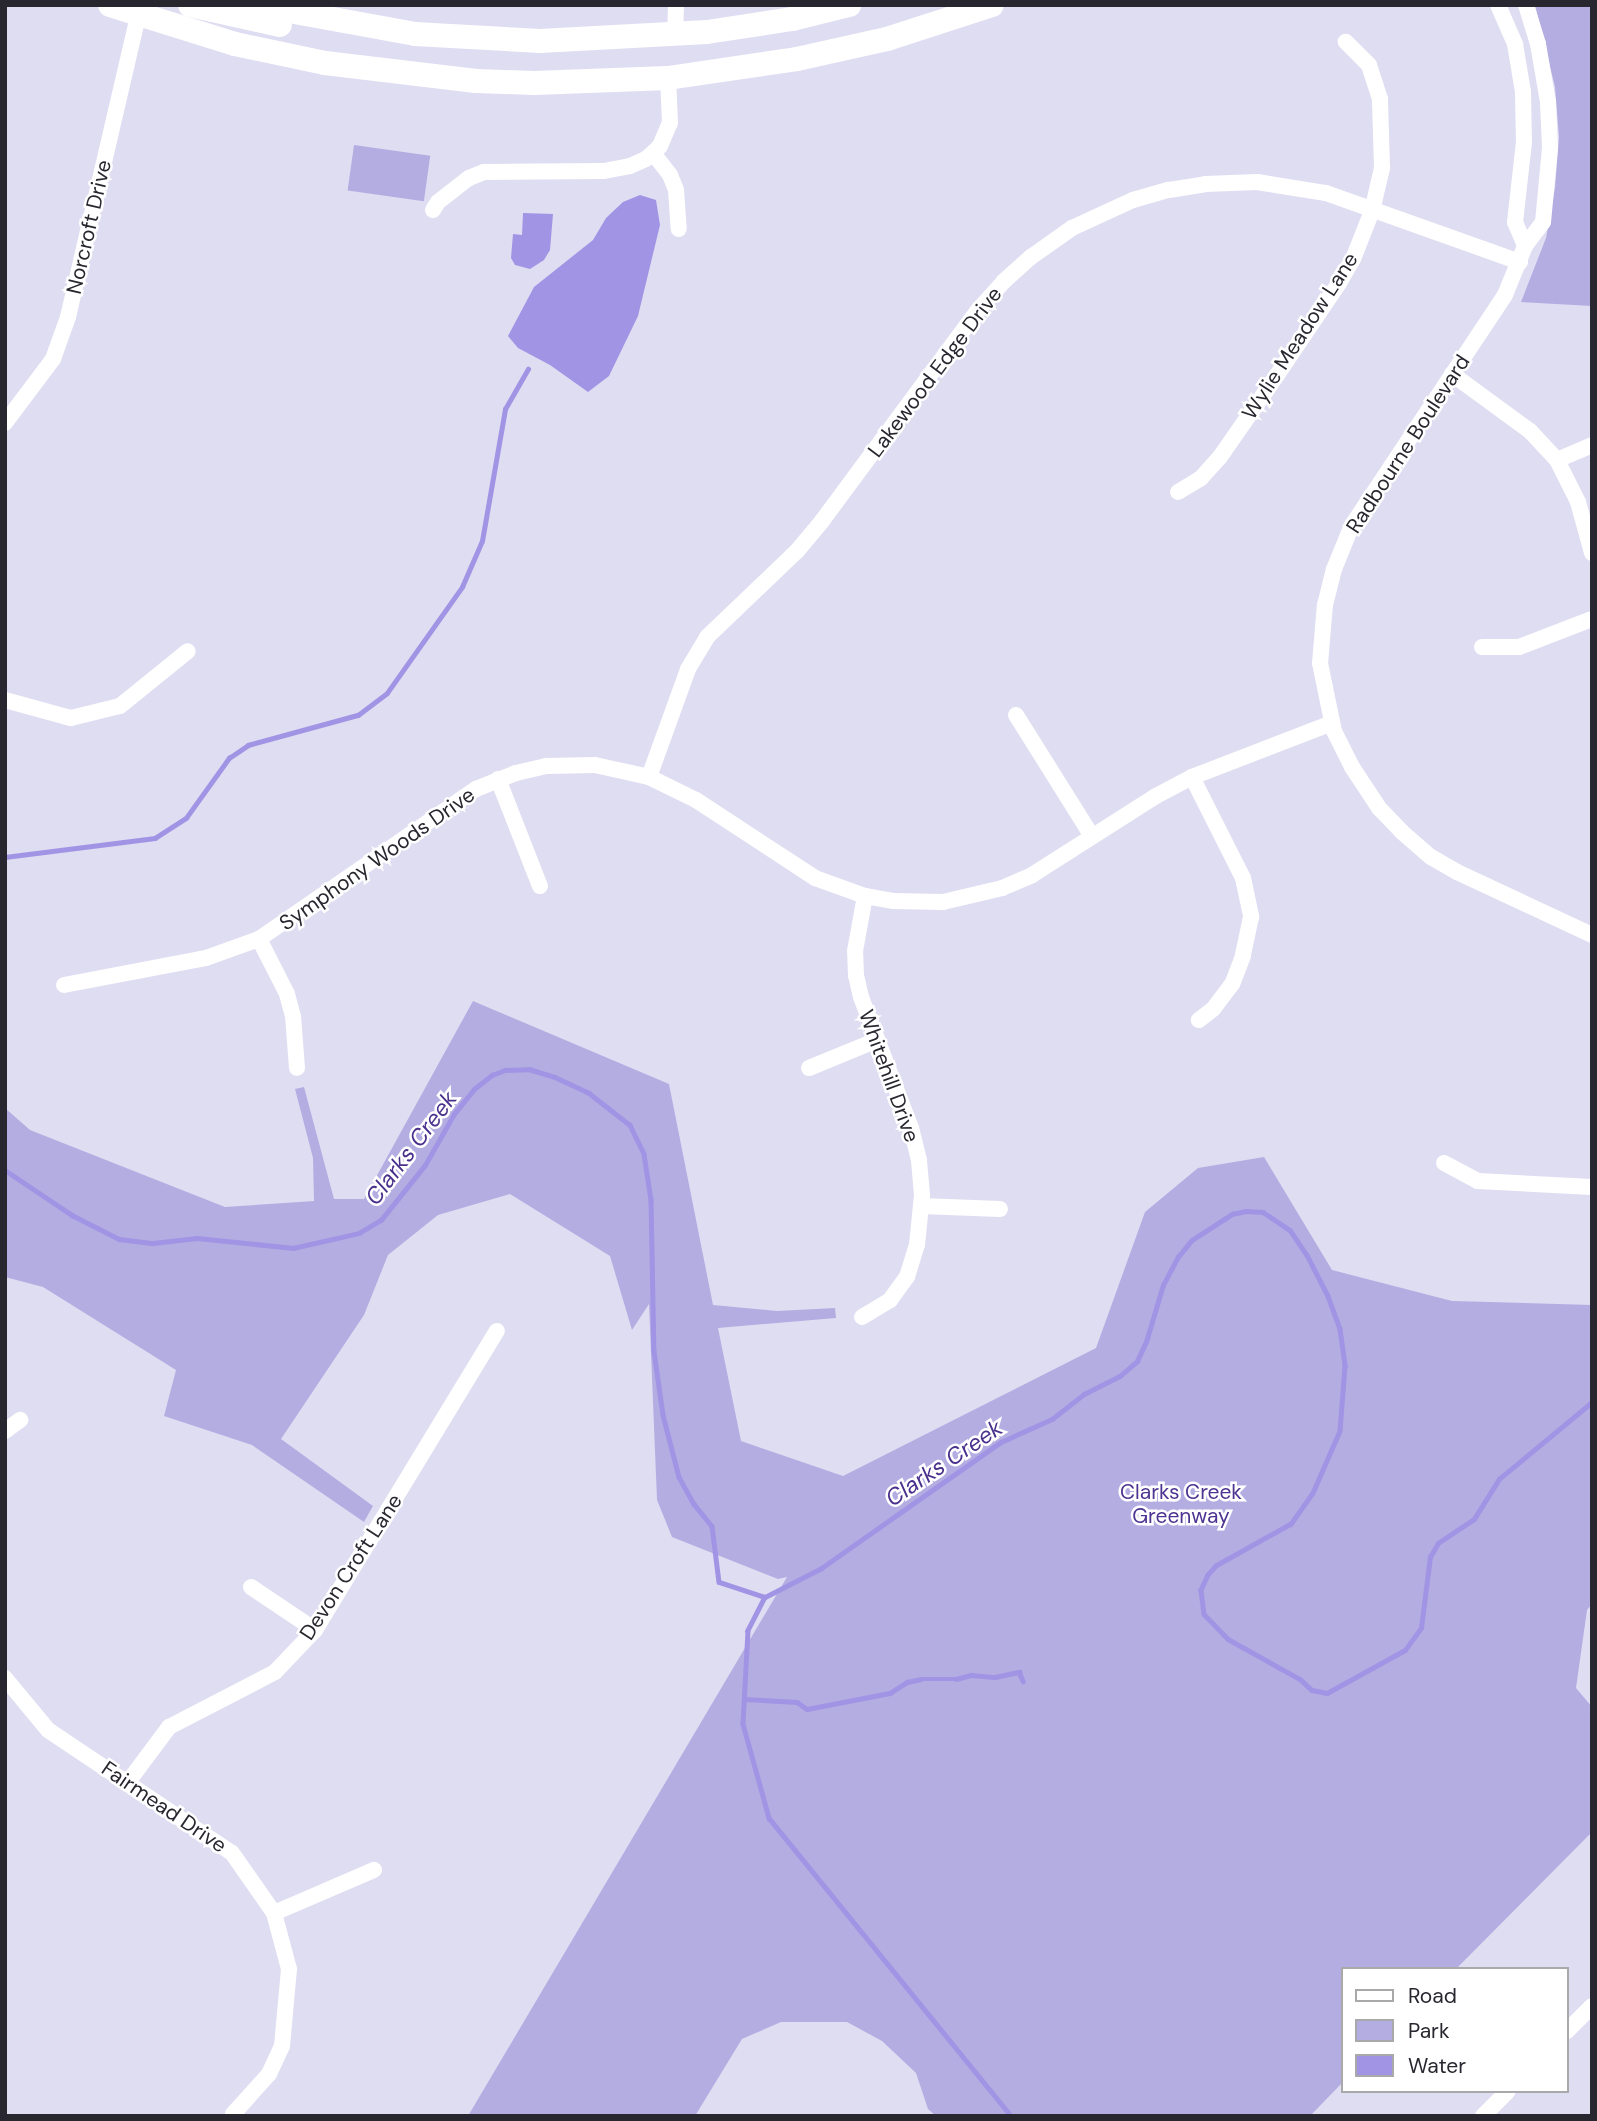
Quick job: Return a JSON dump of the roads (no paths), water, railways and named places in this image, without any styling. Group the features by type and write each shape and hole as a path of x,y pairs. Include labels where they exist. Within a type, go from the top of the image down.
{"main road":[{"path":"110,5 142,11 235,44 375,71 534,83 668,78 731,70 841,50 918,30 992,5"},
{"path":"190,5 288,27 364,27"},
{"path":"256,5 364,27 415,34 540,41 675,35 749,26 849,5"}],"street":[{"path":"675,35 676,5"},
{"path":"1498,5 1516,44 1523,92 1524,142 1515,222 1523,254"},
{"name":"Radbourne Boulevard","path":"1526,5 1544,72 1550,148 1543,222 1523,254 1505,295 1352,525 1334,569 1322,618 1319,648 1324,692 1332,723 1352,767 1379,808 1431,857 1592,935"},
{"name":"Norcroft Drive","path":"5,423 34,388 53,359 68,317 142,11"},
{"name":"Wylie Meadow Lane","path":"1178,492 1201,478 1220,457 1277,375 1344,275 1371,211 1382,168 1383,127 1380,99 1369,65 1346,43"},
{"path":"437,213 446,199 469,178 484,172 616,170 639,163 660,146 670,123 668,78"},
{"path":"653,153 670,175 682,223"},
{"name":"Lakewood Edge Drive","path":"649,777 688,669 707,637 822,522 979,310 1031,257 1072,228 1105,211 1168,190 1238,182 1292,186 1326,193 1371,211 1523,254"},
{"path":"1452,374 1530,431 1557,460 1578,502 1592,553"},
{"path":"1557,460 1592,444"},
{"path":"1482,646 1519,647 1592,619"},
{"path":"5,700 71,718 120,706 188,651"},
{"path":"1016,715 1092,836"},
{"name":"Symphony Woods Drive","path":"64,985 206,958 259,939 451,805 498,779 564,764 595,765 649,777 696,800 815,878 865,896 910,902 971,897 1032,875 1192,777 1332,723"},
{"path":"1192,777 1243,878 1251,917 1243,956 1232,984 1213,1009 1199,1020"},
{"path":"498,779 540,886"},
{"name":"Whitehill Drive","path":"862,1317 890,1300 906,1277 916,1245 921,1206 921,1178 911,1128 856,976 855,951 865,896"},
{"path":"259,939 287,995 293,1016 297,1068"},
{"path":"809,1068 877,1040"},
{"path":"1444,1163 1478,1181 1592,1187"},
{"path":"921,1206 1000,1209"},
{"name":"Devon Croft Lane","path":"128,1782 170,1727 275,1672 315,1630 496,1331"},
{"path":"5,1431 20,1420"},
{"path":"251,1587 315,1630"},
{"name":"Fairmead Drive","path":"5,1678 48,1730 232,1853 274,1913 289,1969 282,2046 269,2074 233,2114"},
{"path":"274,1913 374,1870"},
{"path":"1569,2029 1592,2006"},
{"path":"1486,2115 1505,2093"}],"water":[{"path":"640,195 656,200 660,225 638,316 609,376 588,392 550,365 518,348 508,336 534,287 593,240 606,218 623,202"},
{"path":"523,213 553,214 550,250 544,260 530,269 515,265 511,258 513,234 522,235"}],"waterway":[{"path":"5,857 155,838 186,818 229,758 248,745 358,715 387,693 462,587 482,541 505,409 528,369"},
{"name":"Clarks Creek","path":"5,1170 72,1215 119,1239 153,1243 197,1238 293,1248 359,1233 381,1220 425,1165 454,1114 474,1089 492,1075 505,1070 529,1069 555,1077 589,1093 630,1125 644,1154 651,1200 654,1351 663,1415 679,1477 694,1504 712,1526 719,1582 765,1597 820,1569 1001,1442 1052,1419 1084,1394 1120,1376 1137,1361 1146,1342 1163,1285 1178,1257 1192,1240 1232,1214 1263,1212 1290,1230 1307,1255 1328,1296 1340,1329 1345,1366 1340,1431 1313,1493 1291,1524 1216,1566 1208,1575 1201,1590 1204,1614 1228,1639 1300,1679 1312,1690 1327,1693 1405,1650 1421,1628 1430,1557 1438,1543 1474,1519 1499,1479 1592,1402"},
{"path":"765,1597 748,1631 743,1724 769,1818 1011,2116"},
{"path":"744,1699 797,1702 807,1709 890,1693 907,1682 921,1679 956,1679 971,1675 995,1677 1019,1672 1023,1681"}],"park label":[{"name":"Clarks Creek Greenway","path":"1181,1504"}]}
